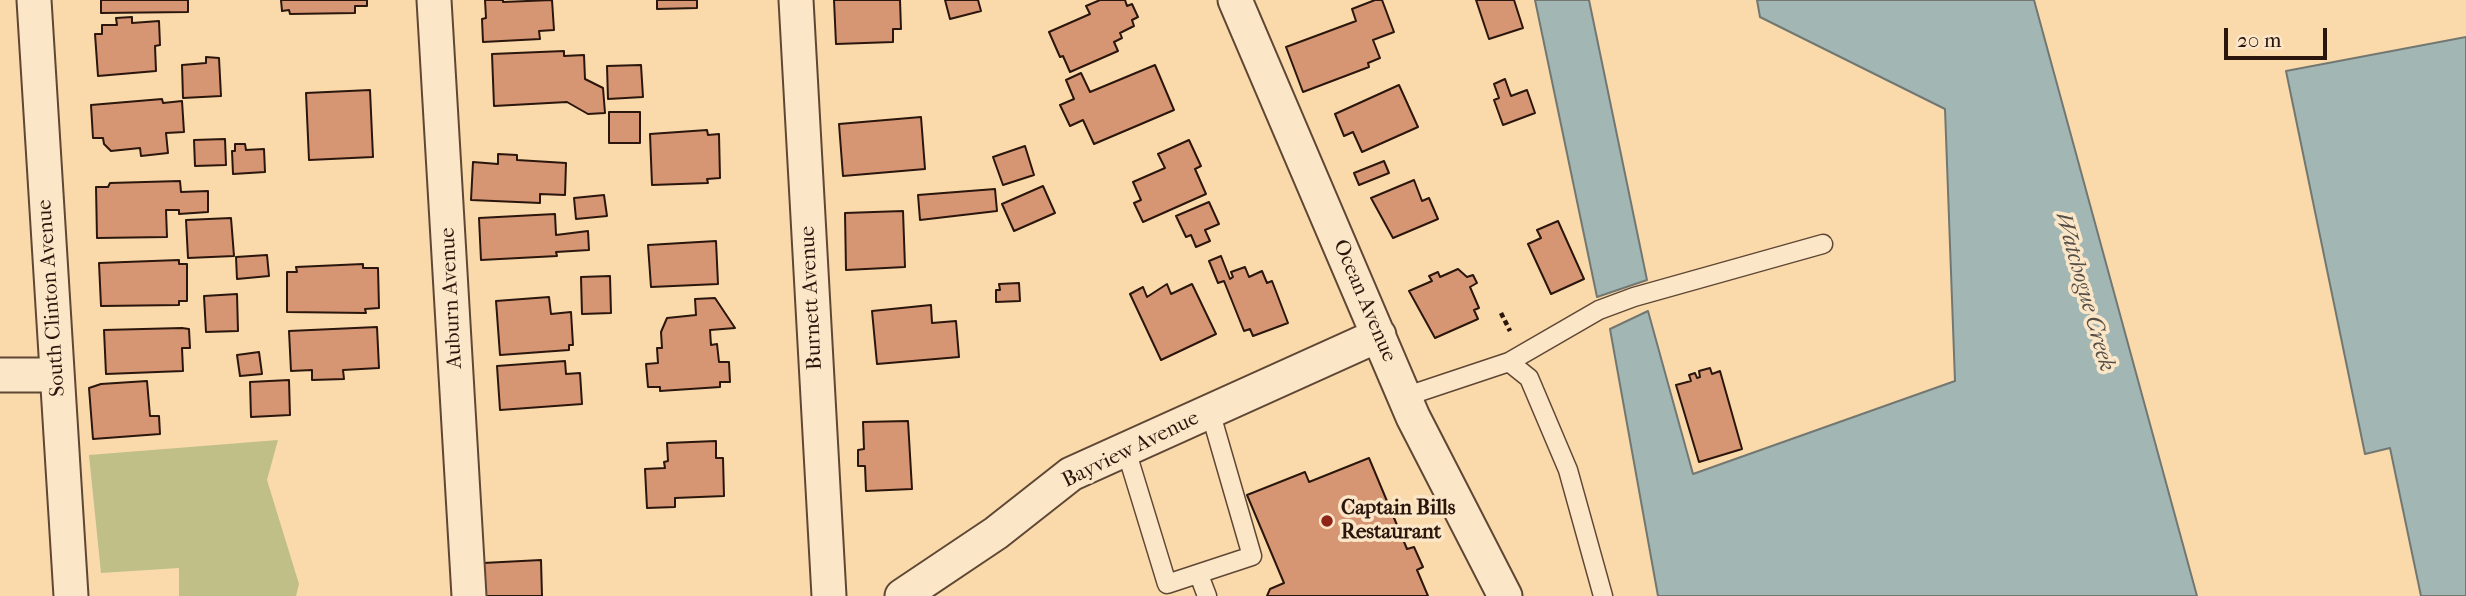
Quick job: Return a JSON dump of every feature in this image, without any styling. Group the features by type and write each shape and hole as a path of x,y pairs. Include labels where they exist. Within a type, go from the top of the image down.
{"street":[{"name":"South Clinton Avenue","path":"34,0 71,596"},
{"name":"Auburn Avenue","path":"434,0 469,596"},
{"name":"Burnett Avenue","path":"796,0 829,596"},
{"name":"Ocean Avenue","path":"1235,0 1404,397 1506,596"},
{"name":"Bayview Avenue","path":"902,596 996,533 1071,474 1378,335"},
{"path":"0,375 57,375"}],"lane":[{"path":"1404,397 1509,362 1599,310 1634,297 1824,244"},
{"path":"1509,362 1530,378 1568,470 1603,596"},
{"path":"1126,450 1167,584 1252,556 1210,411"},
{"path":"1199,575 1207,596"}],"shaded area":[{"path":"278,440 267,480 299,584 296,596 179,596 179,568 101,573 89,455"}],"water":[{"path":"1535,0 1589,0 1647,280 1597,297"},
{"name":"Watchogue Creek","path":"1757,0 2034,0 2197,596 1658,596 1610,329 1648,311 1693,474 1955,381 1945,109 1760,17"},
{"path":"2466,37 2466,596 2421,596 2390,448 2365,454 2286,71"}],"building":[{"path":"101,0 188,0 188,12 101,13"},
{"path":"281,0 367,0 367,6 355,6 355,13 290,14 289,10 282,11"},
{"path":"485,0 552,0 554,30 539,31 540,39 483,42"},
{"path":"657,0 697,0 697,8 657,9"},
{"path":"834,0 900,0 901,29 893,29 893,42 836,44"},
{"path":"945,0 978,0 981,11 950,19"},
{"path":"1100,0 1125,0 1127,6 1132,4 1138,17 1132,20 1134,26 1120,33 1122,38 1114,42 1118,51 1070,72 1049,32 1090,14 1086,6"},
{"path":"1382,0 1394,32 1373,40 1380,58 1368,63 1369,67 1303,92 1286,47 1356,21 1352,9"},
{"path":"1476,0 1514,0 1523,28 1489,39"},
{"path":"132,17 132,23 159,21 160,45 155,46 156,71 98,76 95,34 102,34 102,25 117,25 116,18"},
{"path":"564,51 564,56 584,55 585,79 603,88 605,113 588,114 567,102 494,106 492,54"},
{"path":"206,57 219,58 221,96 183,98 182,65 206,63"},
{"path":"641,65 643,97 608,99 607,66"},
{"path":"1155,65 1174,110 1094,144 1083,120 1070,126 1060,105 1074,99 1066,80 1081,73 1090,92"},
{"path":"1505,79 1511,96 1527,90 1535,113 1503,125 1494,100 1499,98 1494,84"},
{"path":"1399,85 1418,127 1362,152 1353,132 1344,136 1335,114"},
{"path":"370,90 373,157 309,160 306,93"},
{"path":"162,99 163,103 182,101 184,132 166,133 168,153 141,156 140,148 111,151 104,144 103,138 93,138 91,105"},
{"path":"609,112 640,112 640,143 609,143"},
{"path":"921,117 925,169 843,176 839,124"},
{"path":"707,130 708,135 719,134 720,178 707,179 708,183 652,185 650,134"},
{"path":"225,139 226,165 195,166 194,140"},
{"path":"1189,140 1201,166 1195,169 1206,194 1143,222 1134,203 1141,200 1133,182 1165,168 1158,154"},
{"path":"235,144 245,144 246,150 264,149 265,172 233,174 232,151 235,151"},
{"path":"1025,146 1034,175 1003,185 993,157"},
{"path":"498,154 517,155 517,160 566,163 565,195 540,194 540,203 471,200 473,162 498,164"},
{"path":"1384,161 1389,173 1359,185 1354,173"},
{"path":"1414,180 1422,201 1429,198 1438,219 1393,238 1371,198"},
{"path":"180,181 181,192 208,191 208,212 179,214 179,210 166,210 167,237 97,238 96,187 108,187 110,183"},
{"path":"1043,186 1055,213 1014,231 1002,204"},
{"path":"995,189 997,211 920,220 918,195"},
{"path":"604,195 607,216 576,219 574,198"},
{"path":"1209,202 1219,224 1205,230 1210,241 1196,247 1191,235 1186,237 1176,216"},
{"path":"903,211 905,267 846,270 845,213"},
{"path":"555,214 556,235 588,231 589,250 556,252 557,256 481,260 479,218"},
{"path":"231,218 234,256 188,258 186,220"},
{"path":"1558,221 1584,279 1551,294 1528,244 1541,238 1537,230"},
{"path":"716,241 718,284 651,287 648,245"},
{"path":"267,255 269,276 237,279 236,257"},
{"path":"1221,256 1230,279 1233,277 1231,272 1245,267 1249,277 1262,271 1267,283 1272,281 1288,323 1253,336 1250,329 1244,331 1224,281 1218,283 1209,261"},
{"path":"179,260 179,264 187,264 187,301 179,301 179,305 101,306 99,263"},
{"path":"363,264 363,268 378,268 379,308 365,309 366,313 287,312 287,272 297,272 296,267"},
{"path":"1458,269 1467,277 1473,275 1477,283 1470,287 1479,308 1474,310 1478,319 1435,338 1409,291 1432,281 1429,276 1438,272 1440,277"},
{"path":"610,276 611,313 582,314 581,277"},
{"path":"1019,283 1020,301 996,302 999,284"},
{"path":"1167,284 1171,294 1192,284 1216,334 1161,360 1130,294 1143,287 1147,297"},
{"path":"237,294 238,331 206,332 204,296"},
{"path":"549,297 551,314 571,312 573,345 569,345 569,350 500,355 496,301"},
{"path":"715,298 735,328 710,330 711,345 717,344 719,362 729,362 730,382 720,382 720,387 660,391 660,387 648,387 646,364 658,363 657,348 662,348 661,332 667,318 696,315 695,299"},
{"path":"931,305 932,323 956,321 959,357 877,364 872,311"},
{"path":"377,327 379,368 343,370 344,379 312,380 312,370 291,371 289,331"},
{"path":"189,329 190,348 182,348 183,371 106,374 104,330"},
{"path":"259,352 262,374 240,376 237,355"},
{"path":"565,361 566,374 580,373 582,404 500,410 497,366"},
{"path":"1710,368 1712,374 1720,371 1742,449 1699,462 1676,385 1691,381 1689,375 1695,373 1697,378 1700,377 1699,371"},
{"path":"289,380 290,415 251,417 250,382"},
{"path":"147,381 150,416 159,416 160,434 93,439 89,388 101,384"},
{"path":"908,421 912,489 866,491 865,466 858,466 858,450 864,449 863,422"},
{"path":"716,441 716,458 723,458 724,496 675,498 675,507 647,508 645,469 665,468 664,462 668,461 667,443"},
{"name":"Captain Bills Restaurant","path":"1369,458 1407,549 1414,547 1423,567 1417,570 1428,596 1267,596 1270,589 1284,583 1247,495 1305,472 1309,482"},
{"path":"541,560 542,596 485,596 483,563"}],"place":[{"name":"Captain Bills Restaurant","path":"1327,521"}]}
